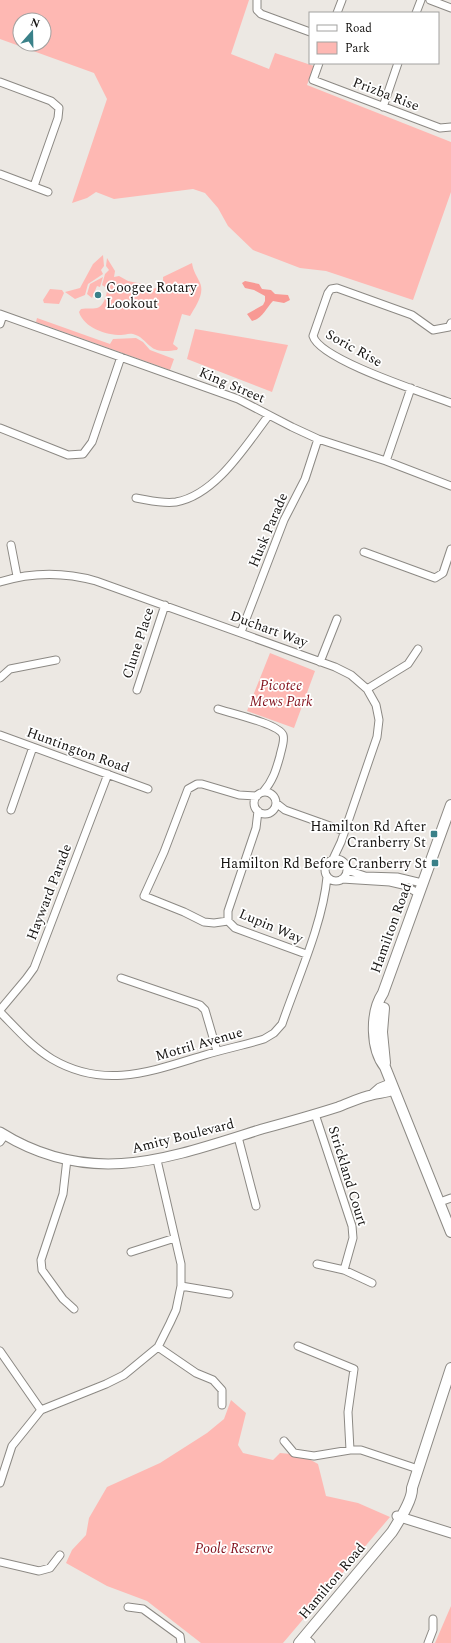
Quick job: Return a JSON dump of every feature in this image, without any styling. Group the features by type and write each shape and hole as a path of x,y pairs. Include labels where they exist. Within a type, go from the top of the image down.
{"main road":[{"name":"Hamilton Road","path":"451,805 377,1008 378,1055 385,1067 451,1232"},
{"name":"Hamilton Road","path":"304,1641 387,1537 400,1514 408,1491 412,1488 451,1368"}],"street":[{"path":"258,0 257,10 261,14 309,32"},
{"path":"337,12 342,0"},
{"path":"416,12 420,0"},
{"path":"430,0 451,8"},
{"name":"Prizba Rise","path":"319,64 313,80 440,128 451,127"},
{"path":"383,107 398,64"},
{"path":"0,82 52,101 59,108 58,118 34,186"},
{"path":"0,174 48,192"},
{"name":"Soric Rise","path":"451,323 449,327 433,330 409,314 337,288 331,289 313,333 316,343 362,370 451,403"},
{"path":"0,324 2,314"},
{"name":"King Street","path":"2,314 238,399 318,439 386,461 451,486"},
{"path":"0,428 68,455 84,454 90,447 121,357"},
{"path":"386,461 411,388"},
{"path":"136,498 157,502 176,502 186,499 203,489 228,468 269,415"},
{"name":"Husk Parade","path":"241,632 284,520 305,479 318,439"},
{"path":"11,545 17,576"},
{"path":"364,552 435,578 442,573 451,549"},
{"name":"Duchart Way","path":"0,582 17,576 43,574 79,576 241,632 351,675 367,689 376,705 378,729 341,842 333,859"},
{"name":"Clune Place","path":"137,690 164,605"},
{"path":"320,662 337,619"},
{"path":"367,689 408,664 418,649"},
{"path":"0,678 10,669 56,660"},
{"path":"218,709 271,726 280,731 283,739 273,781 276,803 285,810 344,831"},
{"name":"Huntington Road","path":"0,735 148,789"},
{"path":"11,810 33,748"},
{"name":"Hayward Parade","path":"0,1011 34,968 108,774"},
{"path":"256,808 260,794 273,781"},
{"path":"228,921 214,923 204,922 144,896 164,852 188,789 197,784 202,784 239,795 269,792 274,796"},
{"path":"239,795 256,808 270,813 285,810"},
{"path":"270,813 276,803"},
{"name":"Lupin Way","path":"256,808 256,828 228,911 228,921 234,928 306,954"},
{"name":"Lupin Way","path":"256,828 270,813"},
{"name":"Duchart Way","path":"341,842 342,861"},
{"path":"418,893 403,885 390,882 340,880 327,877 325,867 333,859 342,861 347,870 365,876 397,878 422,883"},
{"path":"340,880 347,870"},
{"name":"Motril Avenue","path":"0,1011 30,1042 52,1059 76,1069 101,1076 135,1075 264,1039 279,1029 326,893 327,877"},
{"name":"Motril Avenue","path":"326,893 340,880"},
{"path":"121,978 200,1005 205,1010 217,1051"},
{"name":"Amity Boulevard","path":"2,1136 40,1152 68,1159 106,1164 129,1164 157,1160 238,1137 315,1114 372,1094 380,1088 392,1087"},
{"name":"Strickland Court","path":"315,1114 352,1226 353,1238 344,1270"},
{"path":"238,1137 256,1206"},
{"path":"68,1159 64,1194 41,1260 39,1272 74,1309"},
{"path":"0,1483 12,1446 41,1410 124,1376 158,1347 176,1310 181,1286 181,1264 157,1160"},
{"path":"440,1202 451,1198"},
{"path":"131,1252 175,1238"},
{"path":"317,1264 344,1270 372,1283"},
{"path":"181,1286 229,1294"},
{"path":"298,1346 354,1369 348,1412 350,1450"},
{"path":"158,1347 196,1373 214,1380 222,1390 222,1405"},
{"path":"0,1350 41,1410"},
{"path":"284,1440 294,1454 314,1456 350,1450 370,1452 418,1469"},
{"path":"400,1514 419,1519 423,1523 451,1533"},
{"path":"0,1562 39,1571 50,1568 60,1555"},
{"path":"128,1607 142,1609 180,1636 181,1643"},
{"path":"428,1643 433,1630 433,1618"}],"green space":[{"path":"0,0 249,0 231,54 269,69 275,53 314,66 307,85 451,142 451,192 413,300 326,271 300,268 253,250 228,226 218,208 205,193 193,189 114,199 96,192 87,198 72,203 107,99 94,73 36,52 52,52 52,12 12,12 12,43 0,39"},
{"path":"103,255 104,266 101,270 103,274 88,284 85,295 75,299 65,292 80,288 93,264"},
{"path":"107,258 115,271 114,277 119,276 128,281 147,285 149,290 161,285 163,277 192,263 200,283 201,292 199,300 190,316 182,314 173,344 178,348 177,350 156,350 140,337 133,334 115,335 96,330 82,318 79,312 81,309 100,307 105,298 108,286 105,287 102,285 105,274 109,270 106,266"},
{"path":"103,277 100,287 97,286 92,298 87,294 90,284"},
{"path":"50,289 62,290 64,293 59,304 44,303 43,300"},
{"path":"37,318 110,344 113,339 136,338 143,342 150,350 174,359 170,370 36,322"},
{"path":"195,329 288,345 272,392 187,359"},
{"name":"Picotee Mews Park","path":"270,653 315,671 294,728 247,711"},
{"name":"Poole Reserve","path":"231,1400 246,1413 238,1445 243,1453 273,1460 280,1453 302,1455 318,1464 326,1496 358,1503 390,1517 283,1643 201,1643 147,1601 107,1586 66,1563 72,1550 86,1535 89,1518 107,1487 160,1463 207,1433 224,1419"},
{"path":"451,1606 451,1643 435,1643"}],"shaded area":[{"path":"245,281 259,284 262,289 271,290 275,294 288,295 290,300 284,303 273,301 259,318 252,321 247,314 263,305 265,296 254,290 245,288 242,283"}],"place":[{"name":"Coogee Rotary Lookout","path":"98,295"},
{"name":"Hamilton Rd After Cranberry St","path":"434,834"},
{"name":"Hamilton Rd Before Cranberry St","path":"435,863"}]}
